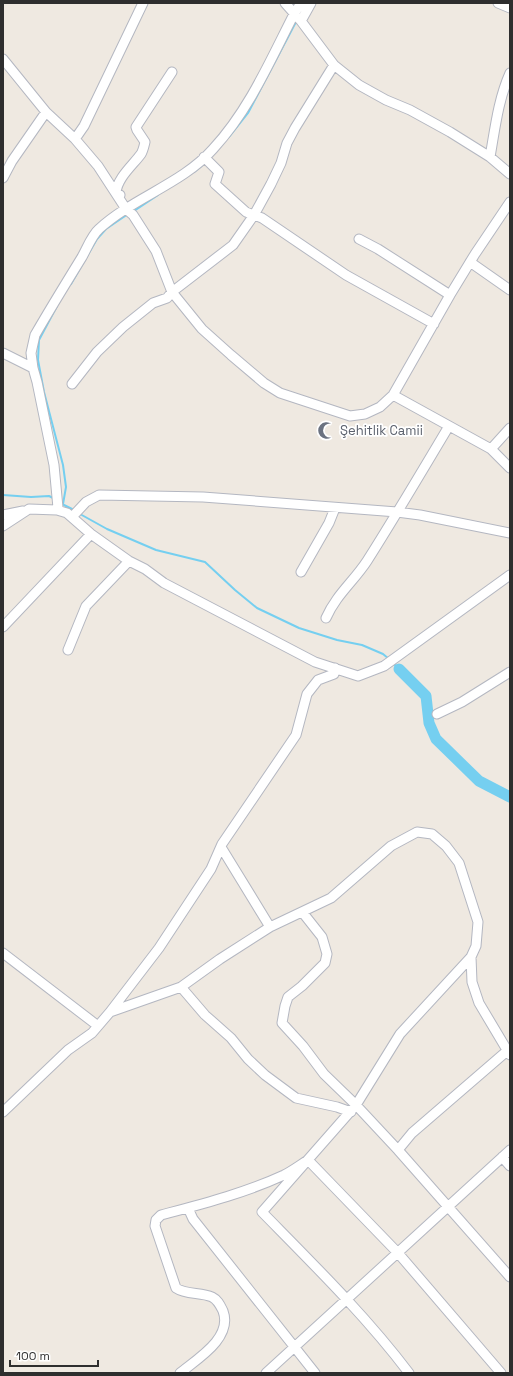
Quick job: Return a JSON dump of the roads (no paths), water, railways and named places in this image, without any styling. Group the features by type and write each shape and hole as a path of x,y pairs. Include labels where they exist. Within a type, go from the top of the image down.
{"street":[{"path":"75,140 84,126 143,3"},
{"path":"285,3 298,17 334,65 359,85 450,132 490,157 510,174"},
{"path":"298,17 302,3"},
{"path":"57,509 54,465 31,353 35,335 98,230 129,206 158,191 206,159 247,106 298,17 311,3"},
{"path":"498,3 510,8"},
{"path":"3,59 46,112 75,140 98,166 129,206 133,215 156,251 172,292 202,328 264,383 280,393 350,416 365,414 380,407 393,395 470,262 510,202"},
{"path":"72,384 97,352 123,326 153,303 167,298 172,292 233,245 254,215 281,163 287,143 295,128 334,65"},
{"path":"129,206 116,193 121,180 143,150 145,142 136,127 172,72"},
{"path":"490,157 499,105 505,83 510,73"},
{"path":"3,178 12,161 46,112"},
{"path":"206,159 218,172 215,184 246,212 262,218 346,275 434,324"},
{"path":"359,239 378,248 450,295"},
{"path":"470,262 510,290"},
{"path":"3,353 33,368"},
{"path":"393,395 491,449 510,468"},
{"path":"326,618 331,607 343,590 358,575 449,426"},
{"path":"491,449 510,428"},
{"path":"71,515 86,502 99,495 195,496 397,512 420,515 510,533"},
{"path":"301,572 329,523 335,508"},
{"path":"3,526 29,509"},
{"path":"3,515 29,509 57,509 71,515 91,534 129,561 145,569 164,583 315,662 358,676 384,666 510,575"},
{"path":"3,627 91,534"},
{"path":"68,650 86,606 129,561"},
{"path":"3,1112 68,1050 92,1033 159,948 211,868 221,847 296,735 308,694 318,680 334,674 336,668"},
{"path":"437,714 462,702 510,672"},
{"path":"110,1012 181,987 270,927 331,898 391,846 417,832 432,834 446,846 459,863 478,922 476,946 471,957 400,1034 354,1109 262,1212 348,1299 410,1373"},
{"path":"221,847 270,927"},
{"path":"303,912 322,937 327,954 325,963 302,986 288,997 282,1023 303,1046 324,1074 354,1109 398,1150 510,1277"},
{"path":"3,953 98,1026"},
{"path":"398,1150 412,1134 509,1053 479,1003 472,982 471,957"},
{"path":"181,987 206,1015 231,1038 248,1059 265,1075 296,1098 337,1107 354,1109"},
{"path":"266,1373 510,1150"},
{"path":"502,1157 510,1166"},
{"path":"180,1373 205,1354 220,1339 224,1314 219,1302 213,1297 181,1291 176,1288 155,1226 156,1220 161,1216 256,1186 285,1174 308,1160"},
{"path":"308,1160 398,1253 501,1373"},
{"path":"188,1208 193,1219 315,1373"}],"waterway":[{"path":"229,137 248,113 297,20"},
{"path":"194,172 205,163"},
{"path":"134,211 158,195"},
{"path":"71,284 97,239 106,229 128,214"},
{"path":"57,306 39,340 38,360 44,392 63,465 66,487 63,504"},
{"path":"3,495 31,497 49,496 53,498"},
{"path":"62,504 74,510"},
{"path":"80,514 107,529 156,550 205,562 257,608 299,628 337,640 362,645 383,654 389,659"},
{"path":"392,662 399,669"},
{"path":"399,669 426,696 429,723 436,739 479,781 510,797"}],"place":[{"name":"Şehitlik Camii","path":"327,430"}]}
